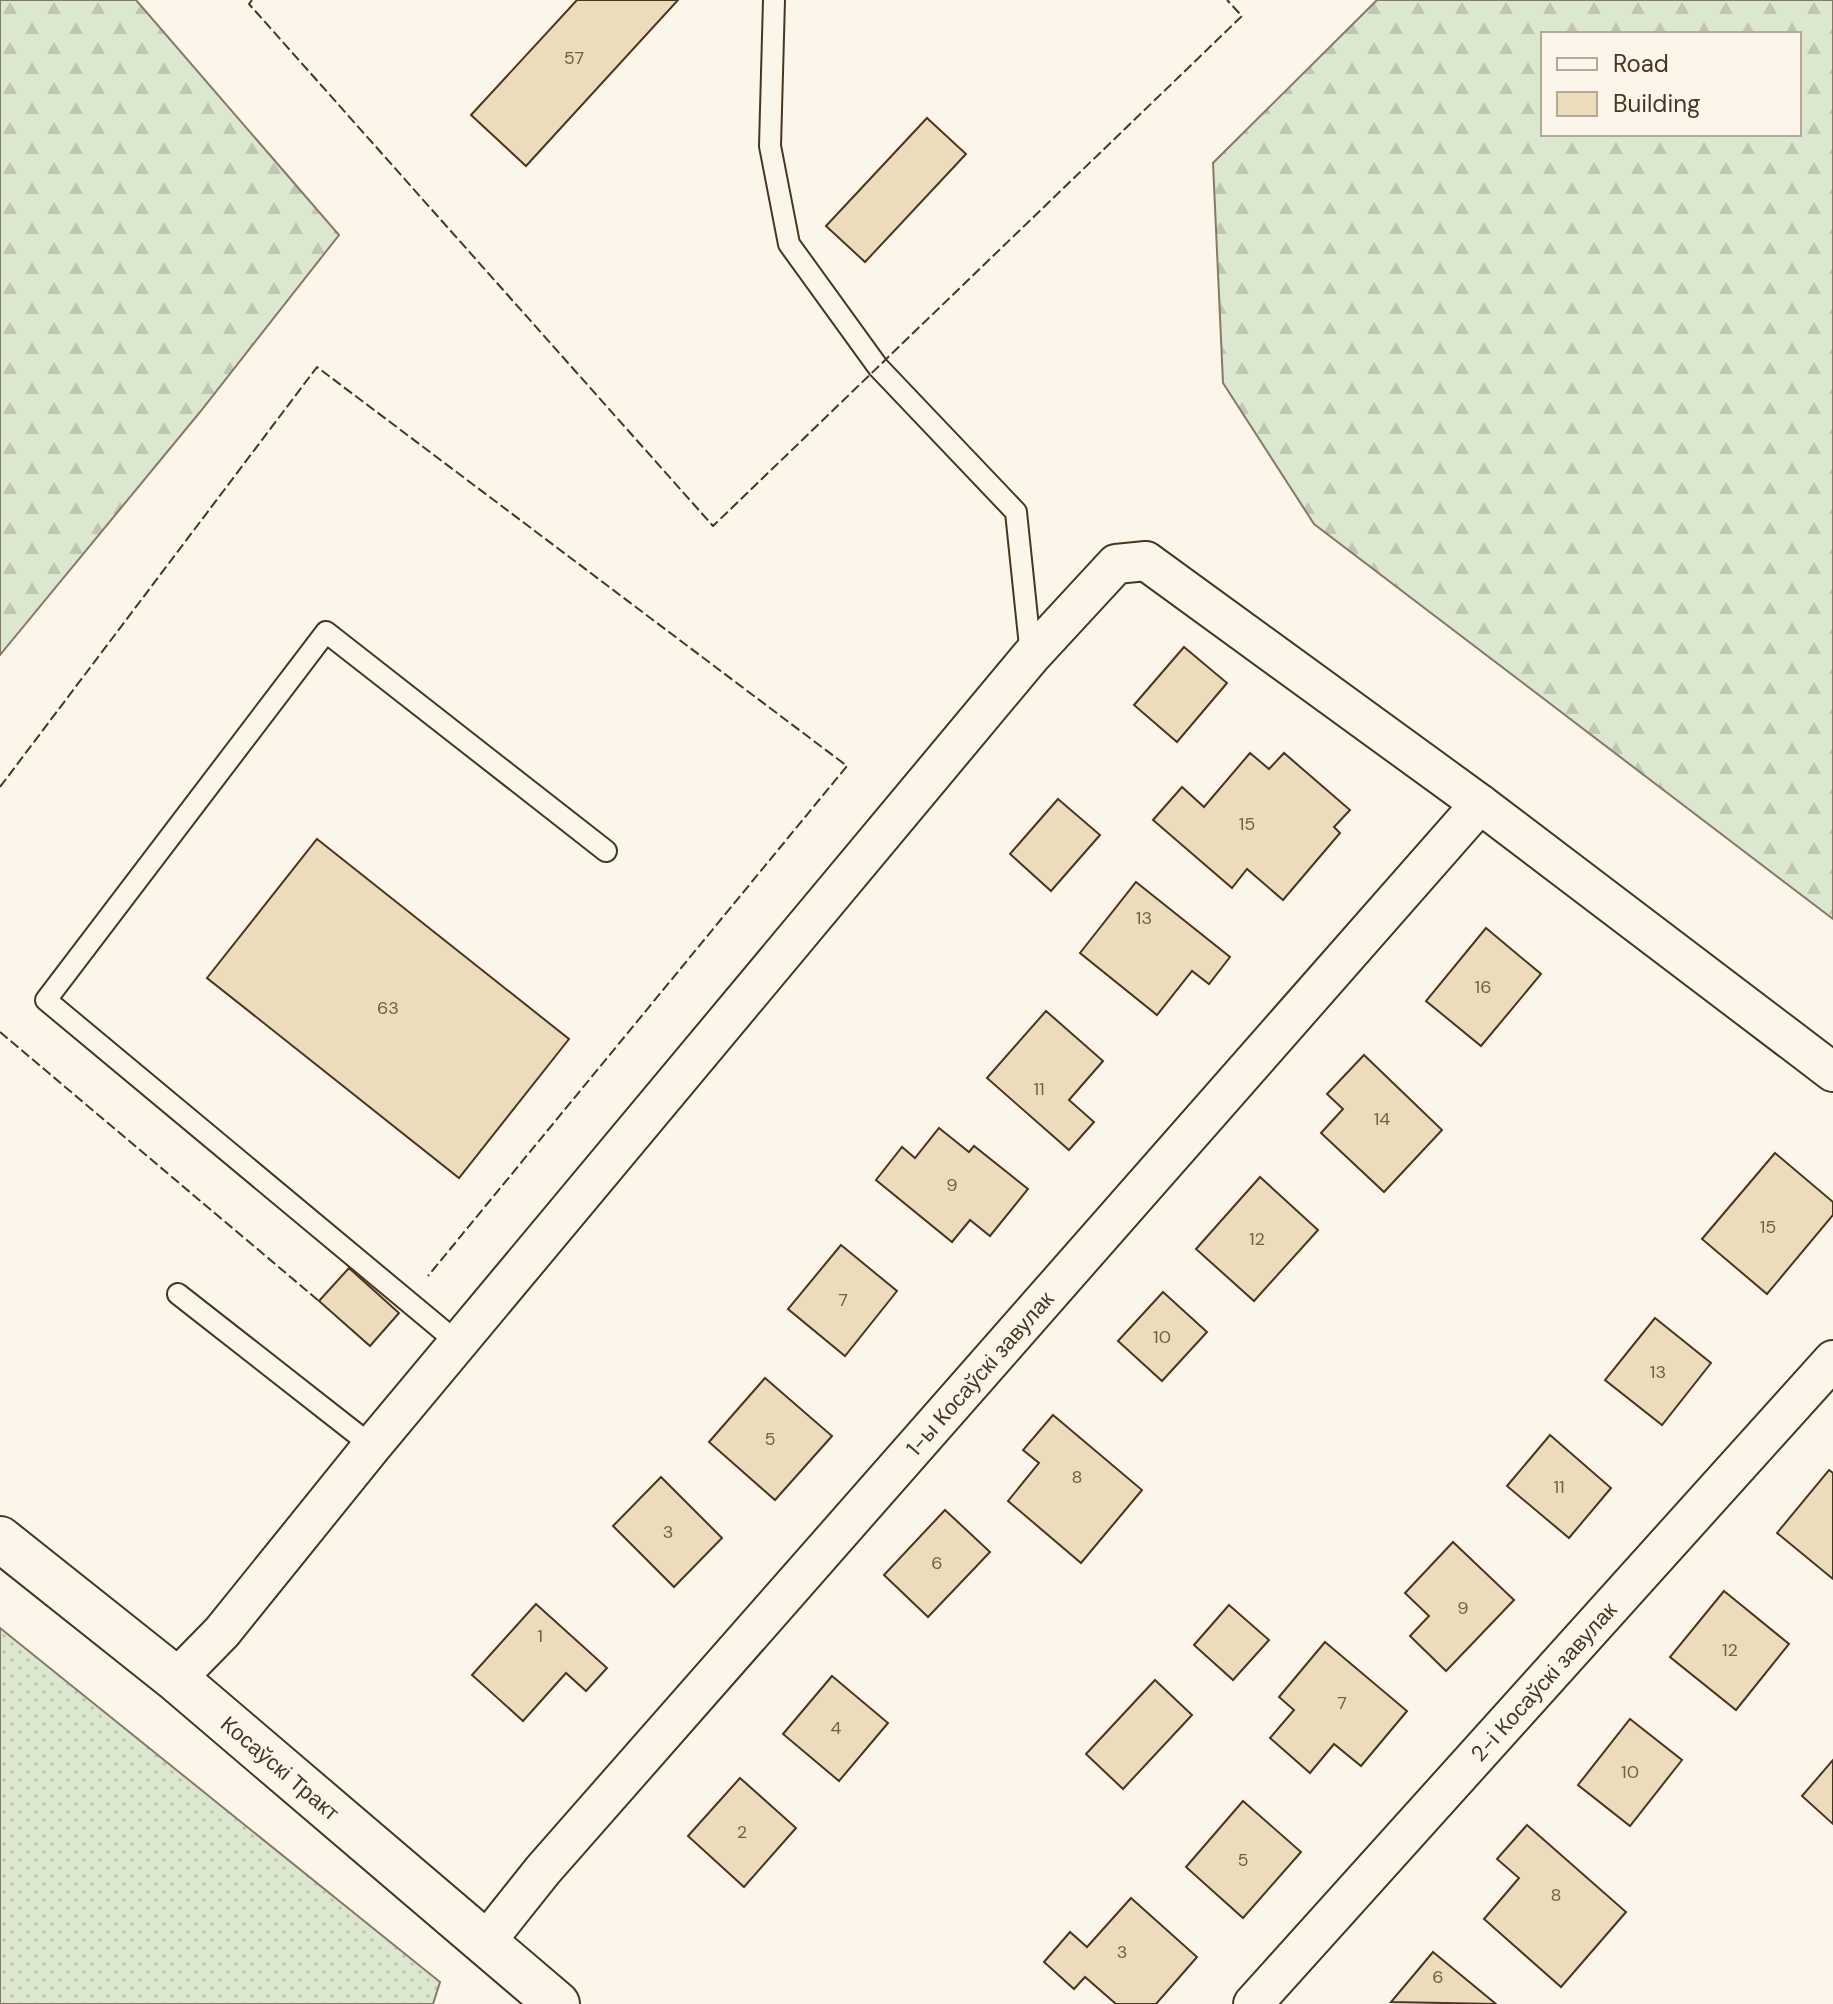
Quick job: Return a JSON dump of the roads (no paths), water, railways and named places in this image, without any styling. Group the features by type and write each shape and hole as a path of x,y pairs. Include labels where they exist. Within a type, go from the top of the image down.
{"main road":[{"name":"Косаўскі Тракт","path":"0,1539 176,1679 484,1944 533,1997"}],"street":[{"path":"176,1679 222,1632 372,1446 1031,656 1116,564 1146,561 1480,804 1833,1072"},
{"name":"1-ы Косаўскі завулак","path":"484,1944 534,1879 1480,804"},
{"name":"2-і Косаўскі завулак","path":"1253,2004 1833,1360"}],"lane":[{"path":"774,0 770,146 789,244 878,367 1016,512 1031,656"},
{"path":"458,1343 46,1000 326,632 606,851"},
{"path":"178,1294 372,1446"}]}
